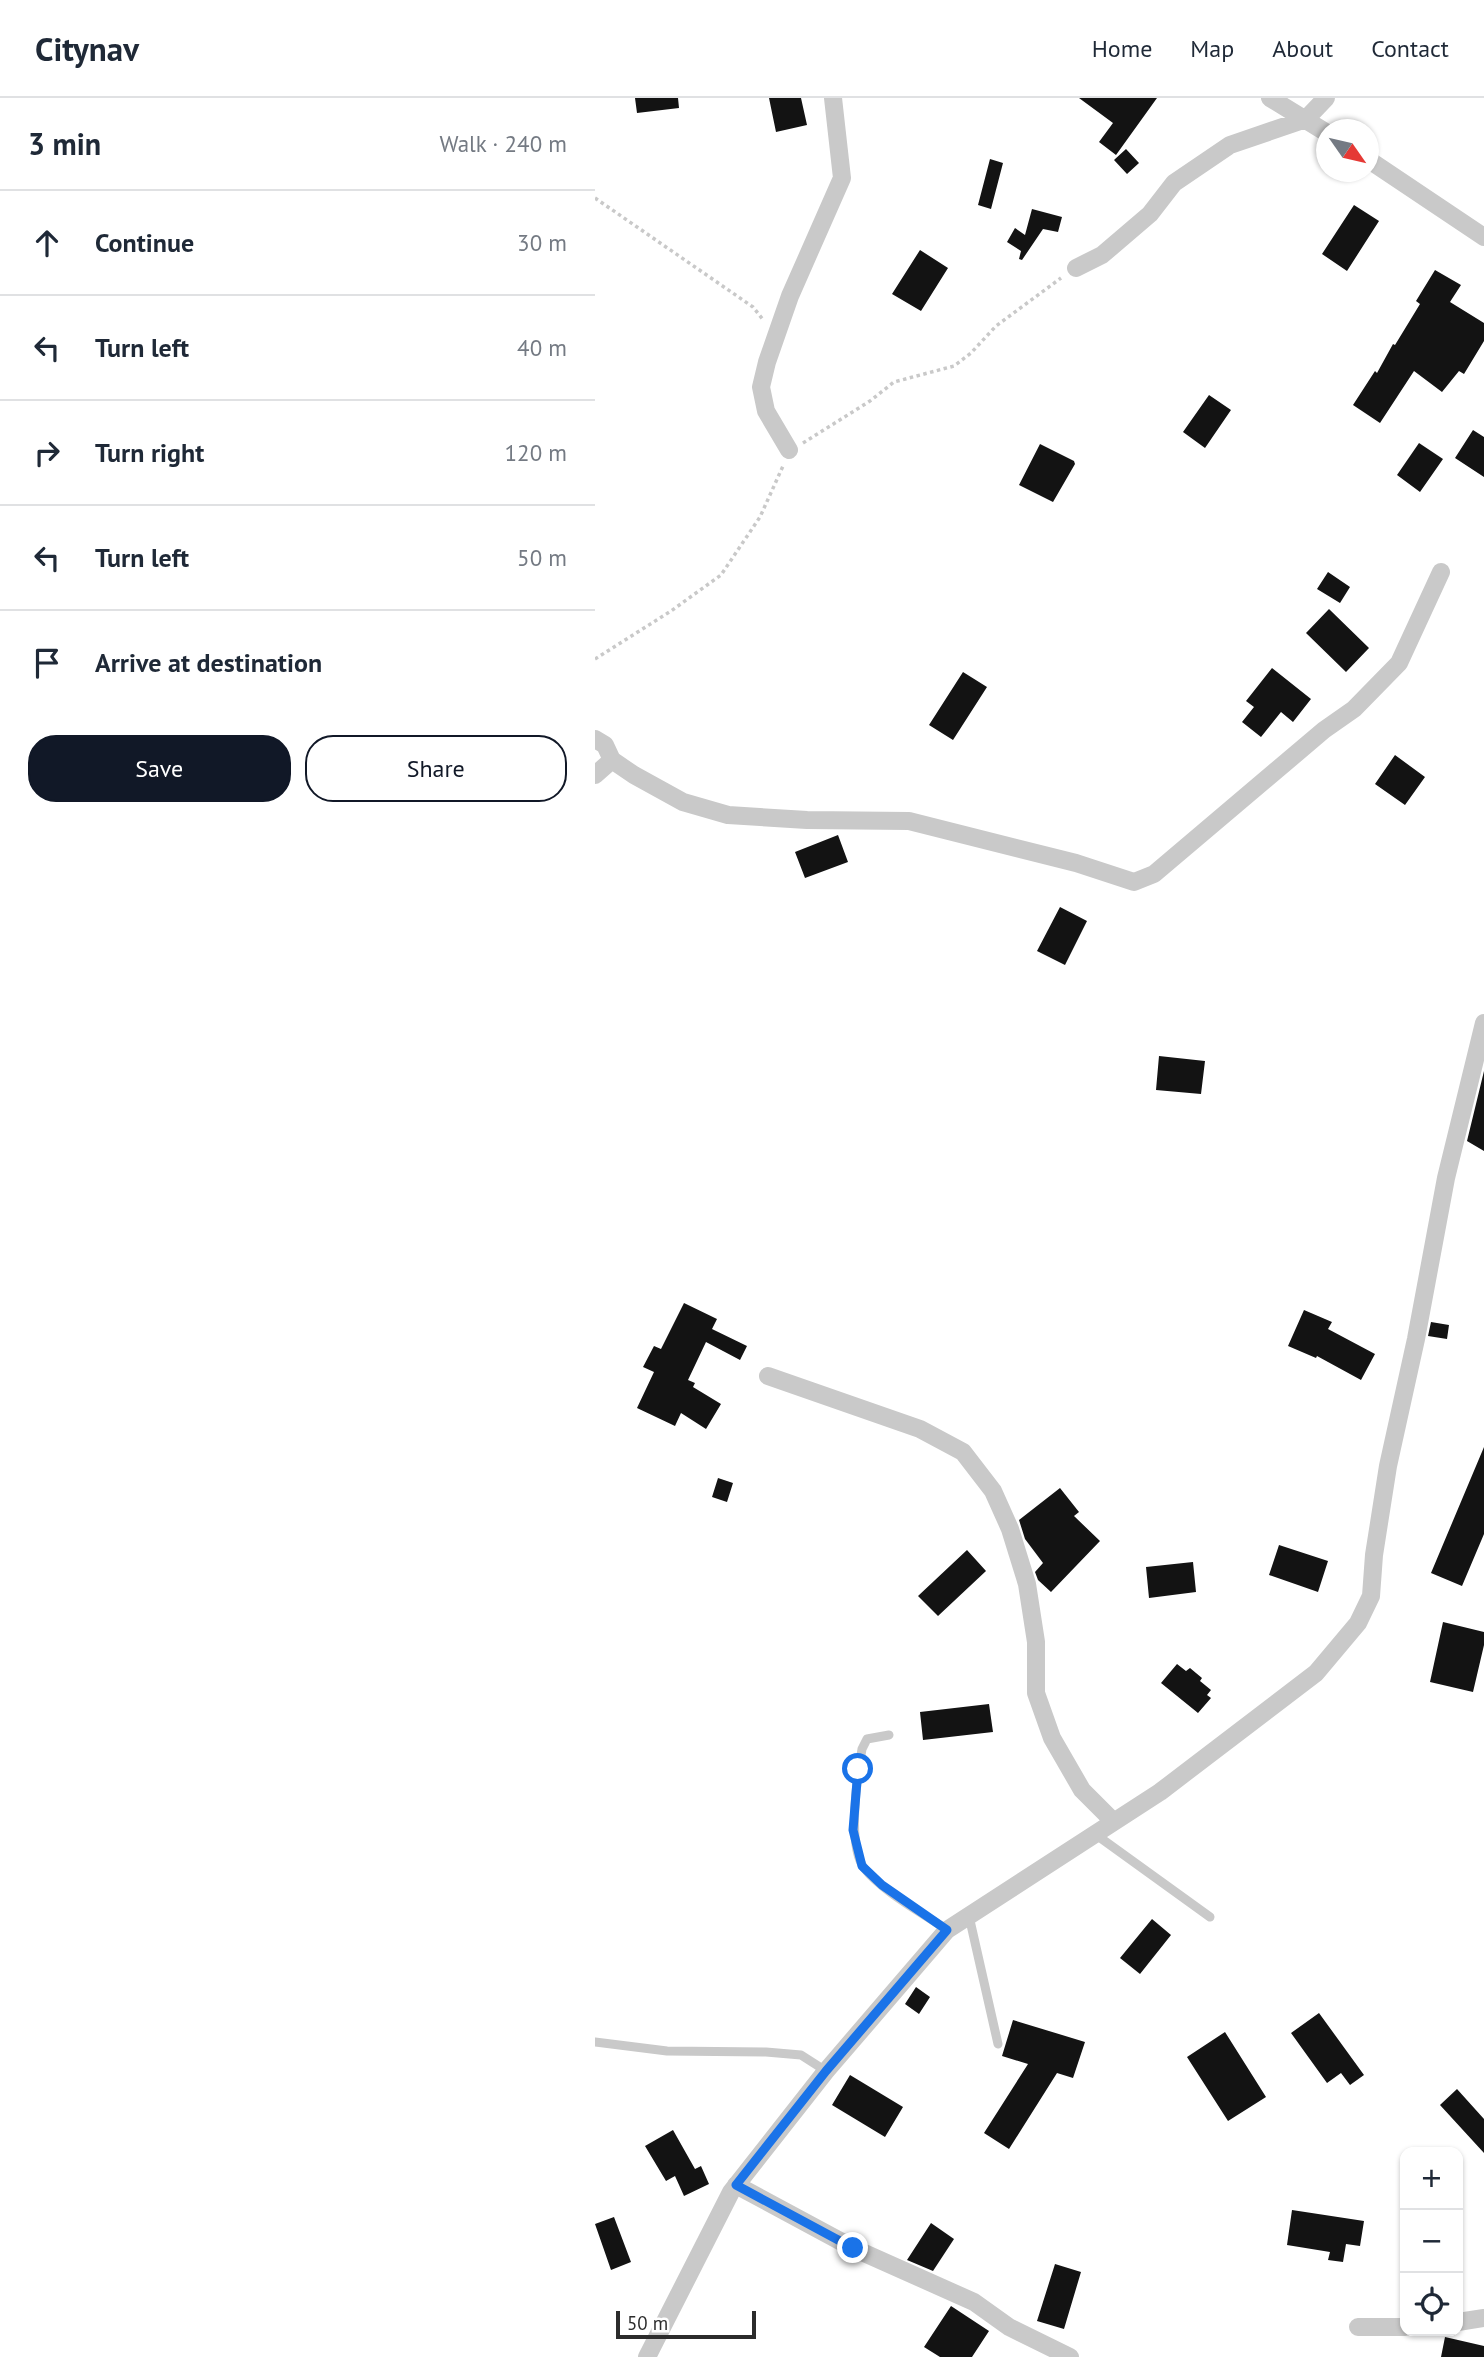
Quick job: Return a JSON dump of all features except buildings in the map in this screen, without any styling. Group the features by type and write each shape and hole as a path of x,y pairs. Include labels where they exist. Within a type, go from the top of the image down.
{"street":[{"path":"789,450 766,411 761,387 790,296 842,178 833,98"},
{"path":"1270,98 1316,126"},
{"path":"1076,268 1102,255 1150,214 1174,183 1230,145 1306,119 1326,98"},
{"path":"1379,167 1484,237"},
{"path":"595,739 605,745 612,760 634,775 683,802 729,815 807,820 909,821 1076,863 1134,883 1154,874 1324,730 1355,709 1399,663 1441,572"},
{"path":"595,775 612,760"},
{"path":"647,2357 731,2192 826,2071 947,1930 1160,1792 1316,1673 1358,1623 1371,1596 1374,1555 1388,1466 1416,1339 1445,1178 1484,1023"},
{"path":"768,1376 920,1429 963,1452 993,1491 1010,1529 1027,1584 1036,1642 1036,1693 1052,1738 1082,1790 1113,1821"},
{"path":"736,2185 853,2248 974,2302 1009,2327 1070,2357"},
{"path":"1463,2321 1484,2318"},
{"path":"1358,2327 1400,2327"}],"lane":[{"path":"889,1735 867,1739 862,1749 853,1830 862,1866 882,1885 947,1930"},
{"path":"1093,1833 1210,1917"},
{"path":"969,1916 998,2044"},
{"path":"595,2042 667,2051 801,2055 826,2071"}],"path":[{"path":"595,198 753,307 776,336"},
{"path":"595,659 671,611 721,575 760,517 789,450 870,401 894,382 954,366 971,353 996,326 1076,268"}],"route":[{"path":"853,2248 736,2185 826,2071 947,1930 882,1885 862,1866 853,1830 858,1769"}]}
